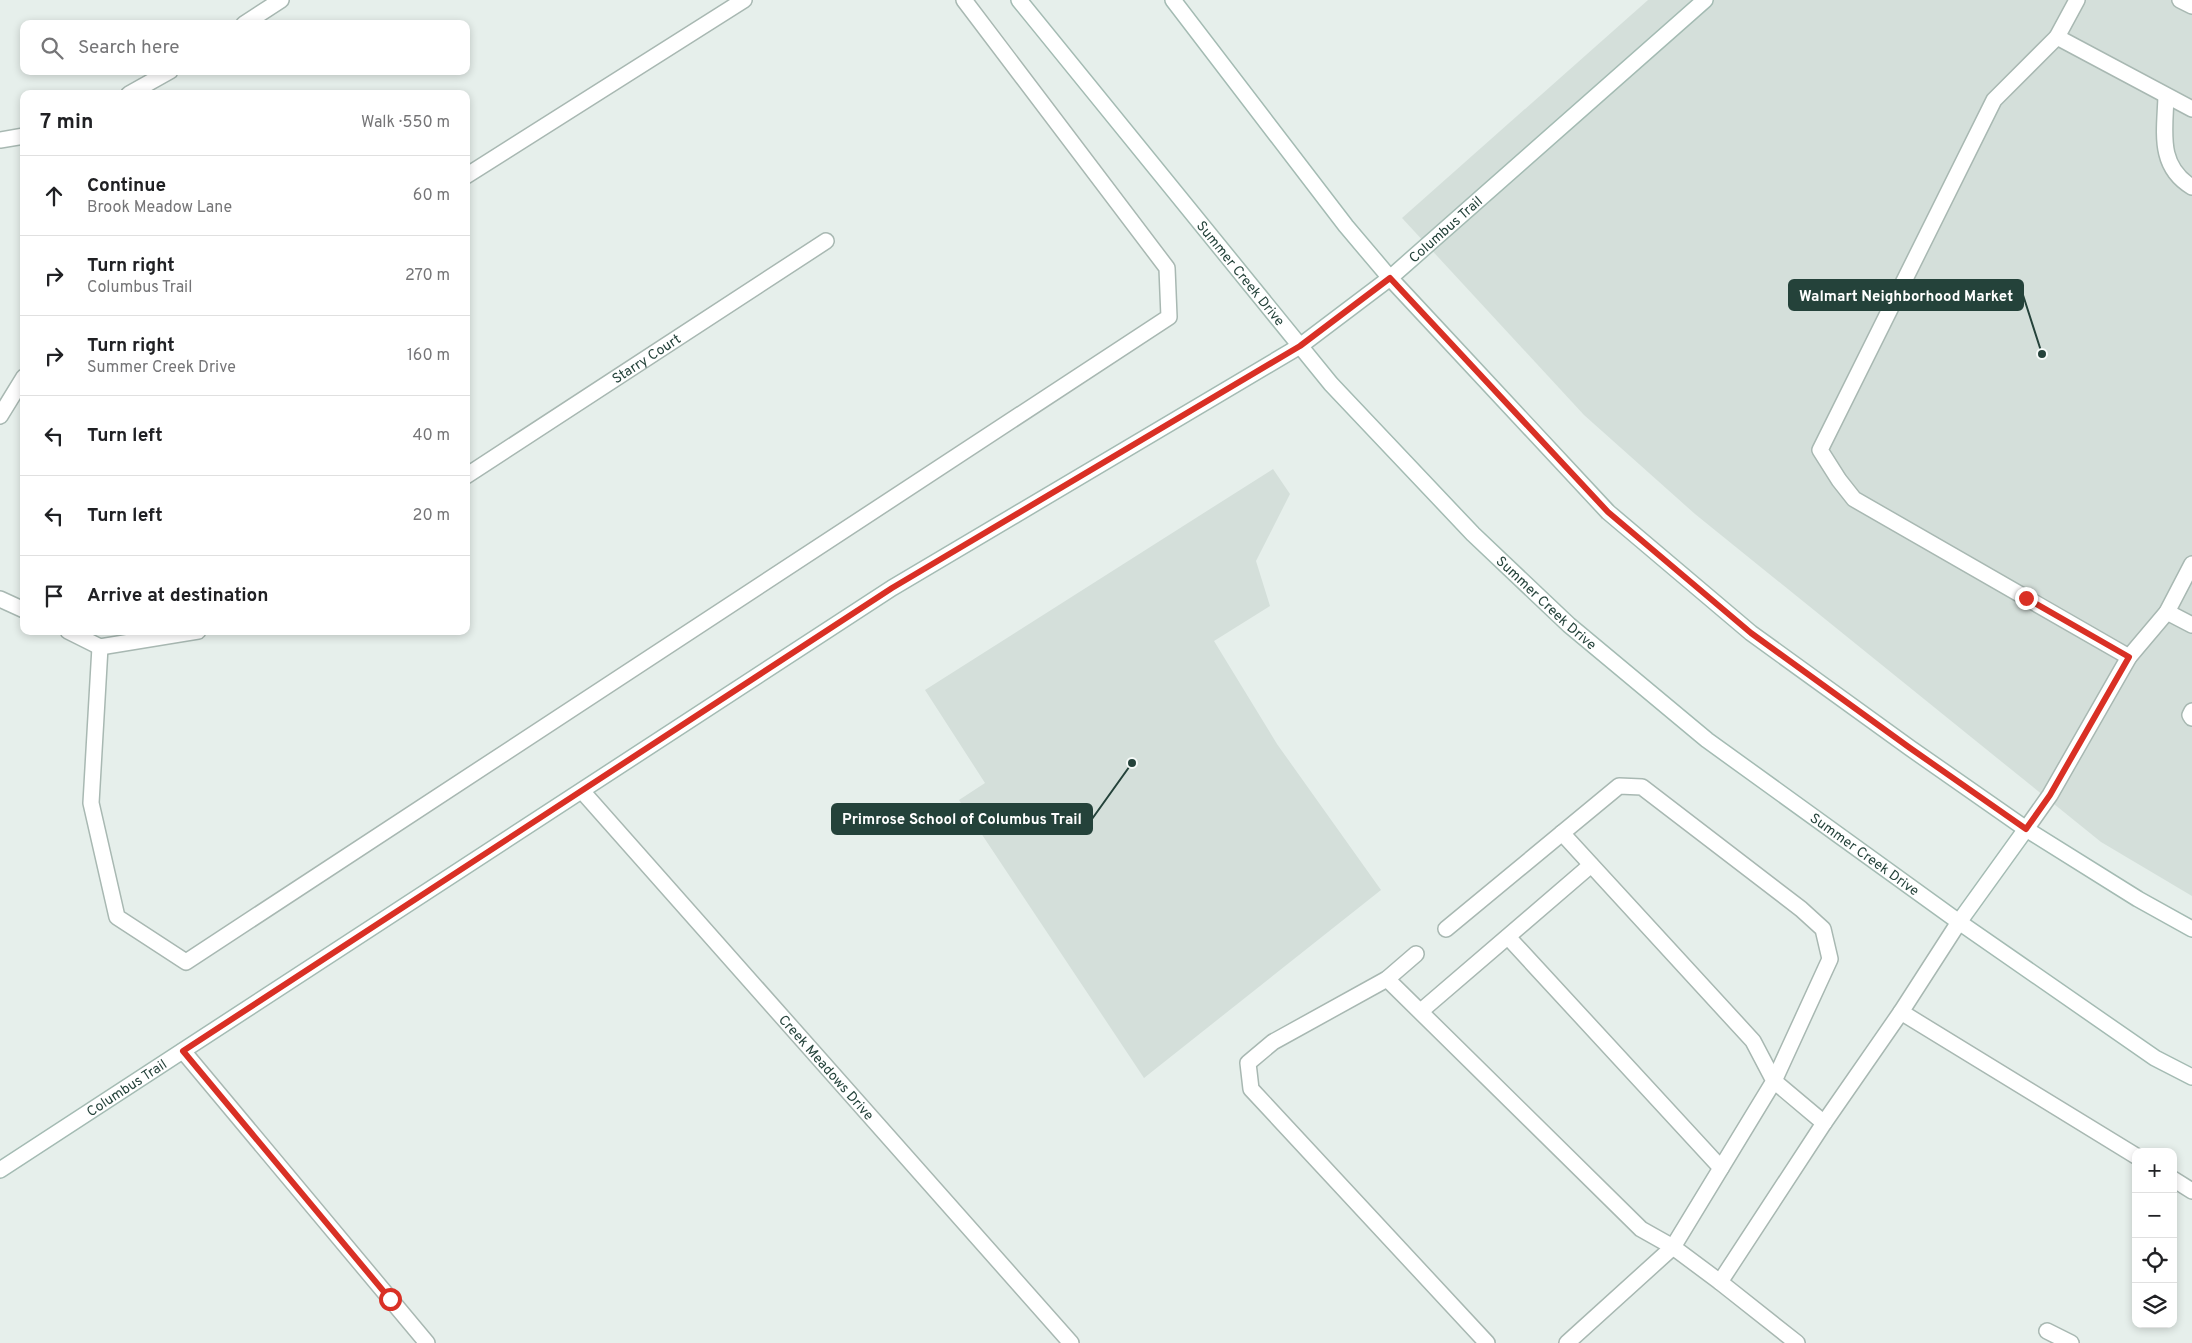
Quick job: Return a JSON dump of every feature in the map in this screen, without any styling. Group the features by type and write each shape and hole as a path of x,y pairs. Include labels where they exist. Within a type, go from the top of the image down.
{"street":[{"path":"250,20 281,0"},
{"path":"470,173 744,0"},
{"path":"100,647 91,803 117,917 186,962 1169,316 1167,268 964,0"},
{"name":"Summer Creek Drive","path":"1019,0 1331,384 1473,534 1569,625 1707,740 1959,922 2155,1058 2192,1077"},
{"path":"1173,0 1346,226 1390,278 1608,512 1751,633 1910,748 2026,829 2138,899 2192,929"},
{"name":"Columbus Trail","path":"0,1170 892,588 1300,346 1390,278 1704,0"},
{"path":"2077,0 2057,37 1994,100 1820,450 1839,480 1854,498 2129,657"},
{"path":"2180,0 2192,6"},
{"path":"2057,37 2192,109"},
{"path":"136,90 163,75"},
{"path":"2166,96 2165,153 2179,180 2192,187"},
{"path":"0,140 20,137"},
{"name":"Starry Court","path":"470,473 826,242"},
{"path":"0,416 20,384"},
{"path":"1720,1282 1959,922 2050,795 2129,657 2167,612 2192,564"},
{"path":"0,599 20,608"},
{"path":"2167,612 2192,625"},
{"path":"76,635 100,647 174,635"},
{"path":"2192,711 2190,715 2192,718"},
{"path":"1446,930 1618,786 1642,787 1801,909 1823,929 1830,959 1774,1080 1673,1246 1567,1343"},
{"name":"Creek Meadows Drive","path":"582,791 1071,1343"},
{"path":"1562,833 1753,1041 1774,1080 1824,1123"},
{"path":"1421,1011 1591,866"},
{"path":"1508,937 1721,1168"},
{"path":"1416,954 1387,978 1273,1042 1248,1063 1251,1089 1487,1343"},
{"path":"1387,978 1641,1229 1673,1246 1797,1343"},
{"path":"1901,1012 2132,1154"},
{"path":"183,1051 427,1343"},
{"path":"2177,1182 2192,1191"},
{"path":"2048,1331 2072,1343"}],"shaded area":[{"path":"1648,0 2192,0 2192,896 2101,842 1695,514 1584,415 1402,218"},
{"path":"1273,469 1290,494 1256,561 1270,606 1214,641 1277,744 1381,890 1144,1078 959,800 985,783 925,690"}],"place":[{"name":"Walmart Neighborhood Market","path":"2042,354"},
{"name":"Primrose School of Columbus Trail","path":"1132,763"}],"route":[{"path":"390,1299 183,1051 892,588 1300,346 1390,278 1608,512 1751,633 2026,829 2050,795 2129,657 2026,598"}]}
